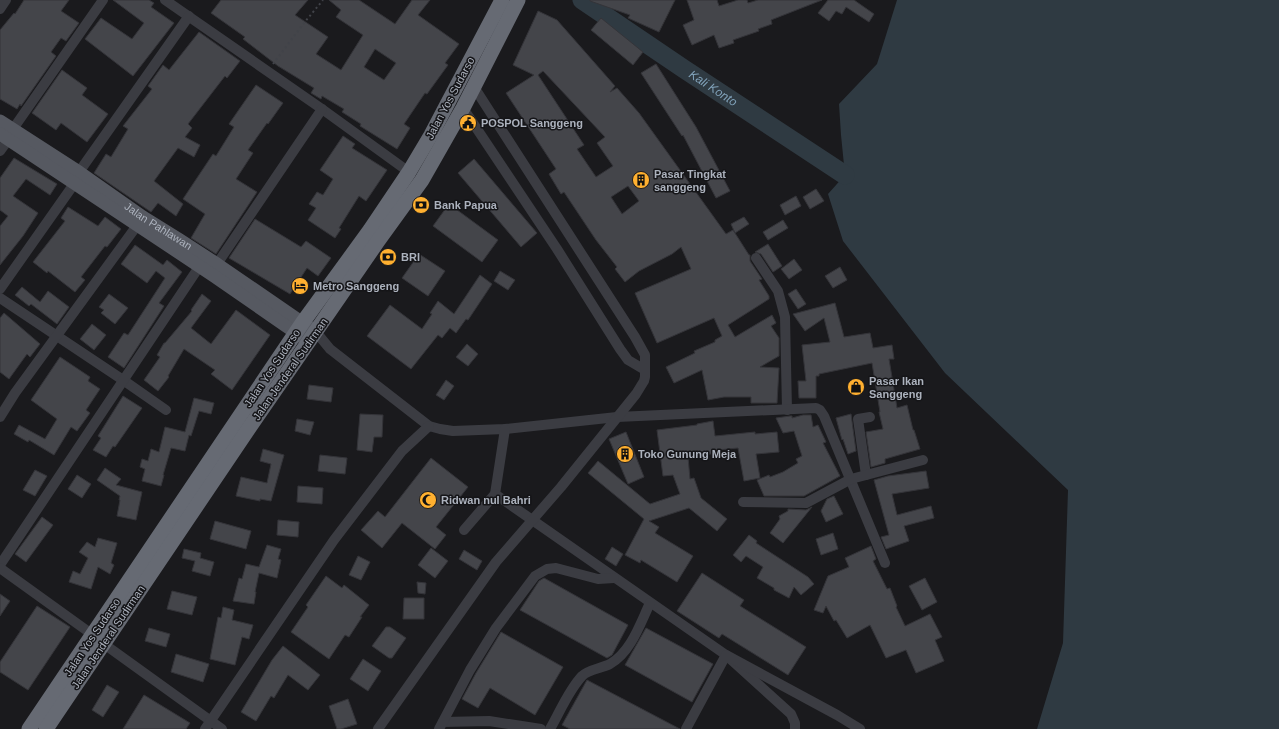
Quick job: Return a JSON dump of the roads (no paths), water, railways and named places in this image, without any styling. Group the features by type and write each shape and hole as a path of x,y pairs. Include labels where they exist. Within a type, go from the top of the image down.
{"highway":[{"name":"Jalan Yos Sudarso","path":"29,729 99,639 300,327 370,230 409,172 431,135 502,0"},
{"name":"Jalan Jenderal Sudirman","path":"46,729 99,639 422,180 463,108 518,0"}],"main road":[{"name":"Jalan Pahlawan","path":"0,120 7,134 140,221 199,267 300,327"},
{"name":"Jalan Pahlawan","path":"140,221 216,264 312,337"}],"street":[{"path":"0,9 6,0"},
{"path":"0,150 7,134 103,0"},
{"path":"166,0 409,172"},
{"path":"0,289 189,16"},
{"path":"378,729 496,562 532,521 636,394 644,381 645,355 635,336 474,87"},
{"path":"463,108 557,249 628,360 645,370"},
{"path":"216,264 322,109"},
{"path":"0,417 15,393 140,221"},
{"path":"557,249 571,238"},
{"path":"756,258 778,291 785,317 787,410"},
{"path":"199,267 0,566 99,639 208,725 222,729"},
{"path":"0,298 166,410"},
{"path":"601,319 616,308"},
{"path":"312,337 330,349 429,426 453,431 505,429 617,417 813,408 820,410 851,479 885,563"},
{"path":"866,475 858,419 870,418"},
{"path":"208,725 334,540 402,451 429,426"},
{"path":"464,530 495,494 505,429"},
{"path":"743,502 806,503 851,479 923,460"},
{"path":"495,494 726,655 838,715 860,729"},
{"path":"441,725 470,670 496,628 535,576 547,569 556,568 598,580 614,578"},
{"path":"550,729 573,689 583,675 610,664 623,654 633,638 650,603"},
{"path":"686,729 726,655"},
{"path":"726,655 791,714 795,723 795,729"},
{"path":"441,725 489,721 541,729"}],"waterway":[{"name":"Kali Konto","path":"582,0 845,175"}],"place":[{"name":"POSPOL Sanggeng","path":"468,123"},
{"name":"Pasar Tingkat sanggeng","path":"641,180"},
{"name":"Bank Papua","path":"421,205"},
{"name":"BRI","path":"388,257"},
{"name":"Metro Sanggeng","path":"300,286"},
{"name":"Pasar Ikan Sanggeng","path":"856,387"},
{"name":"Toko Gunung Meja","path":"625,454"},
{"name":"Ridwan nul Bahri","path":"428,500"}]}
